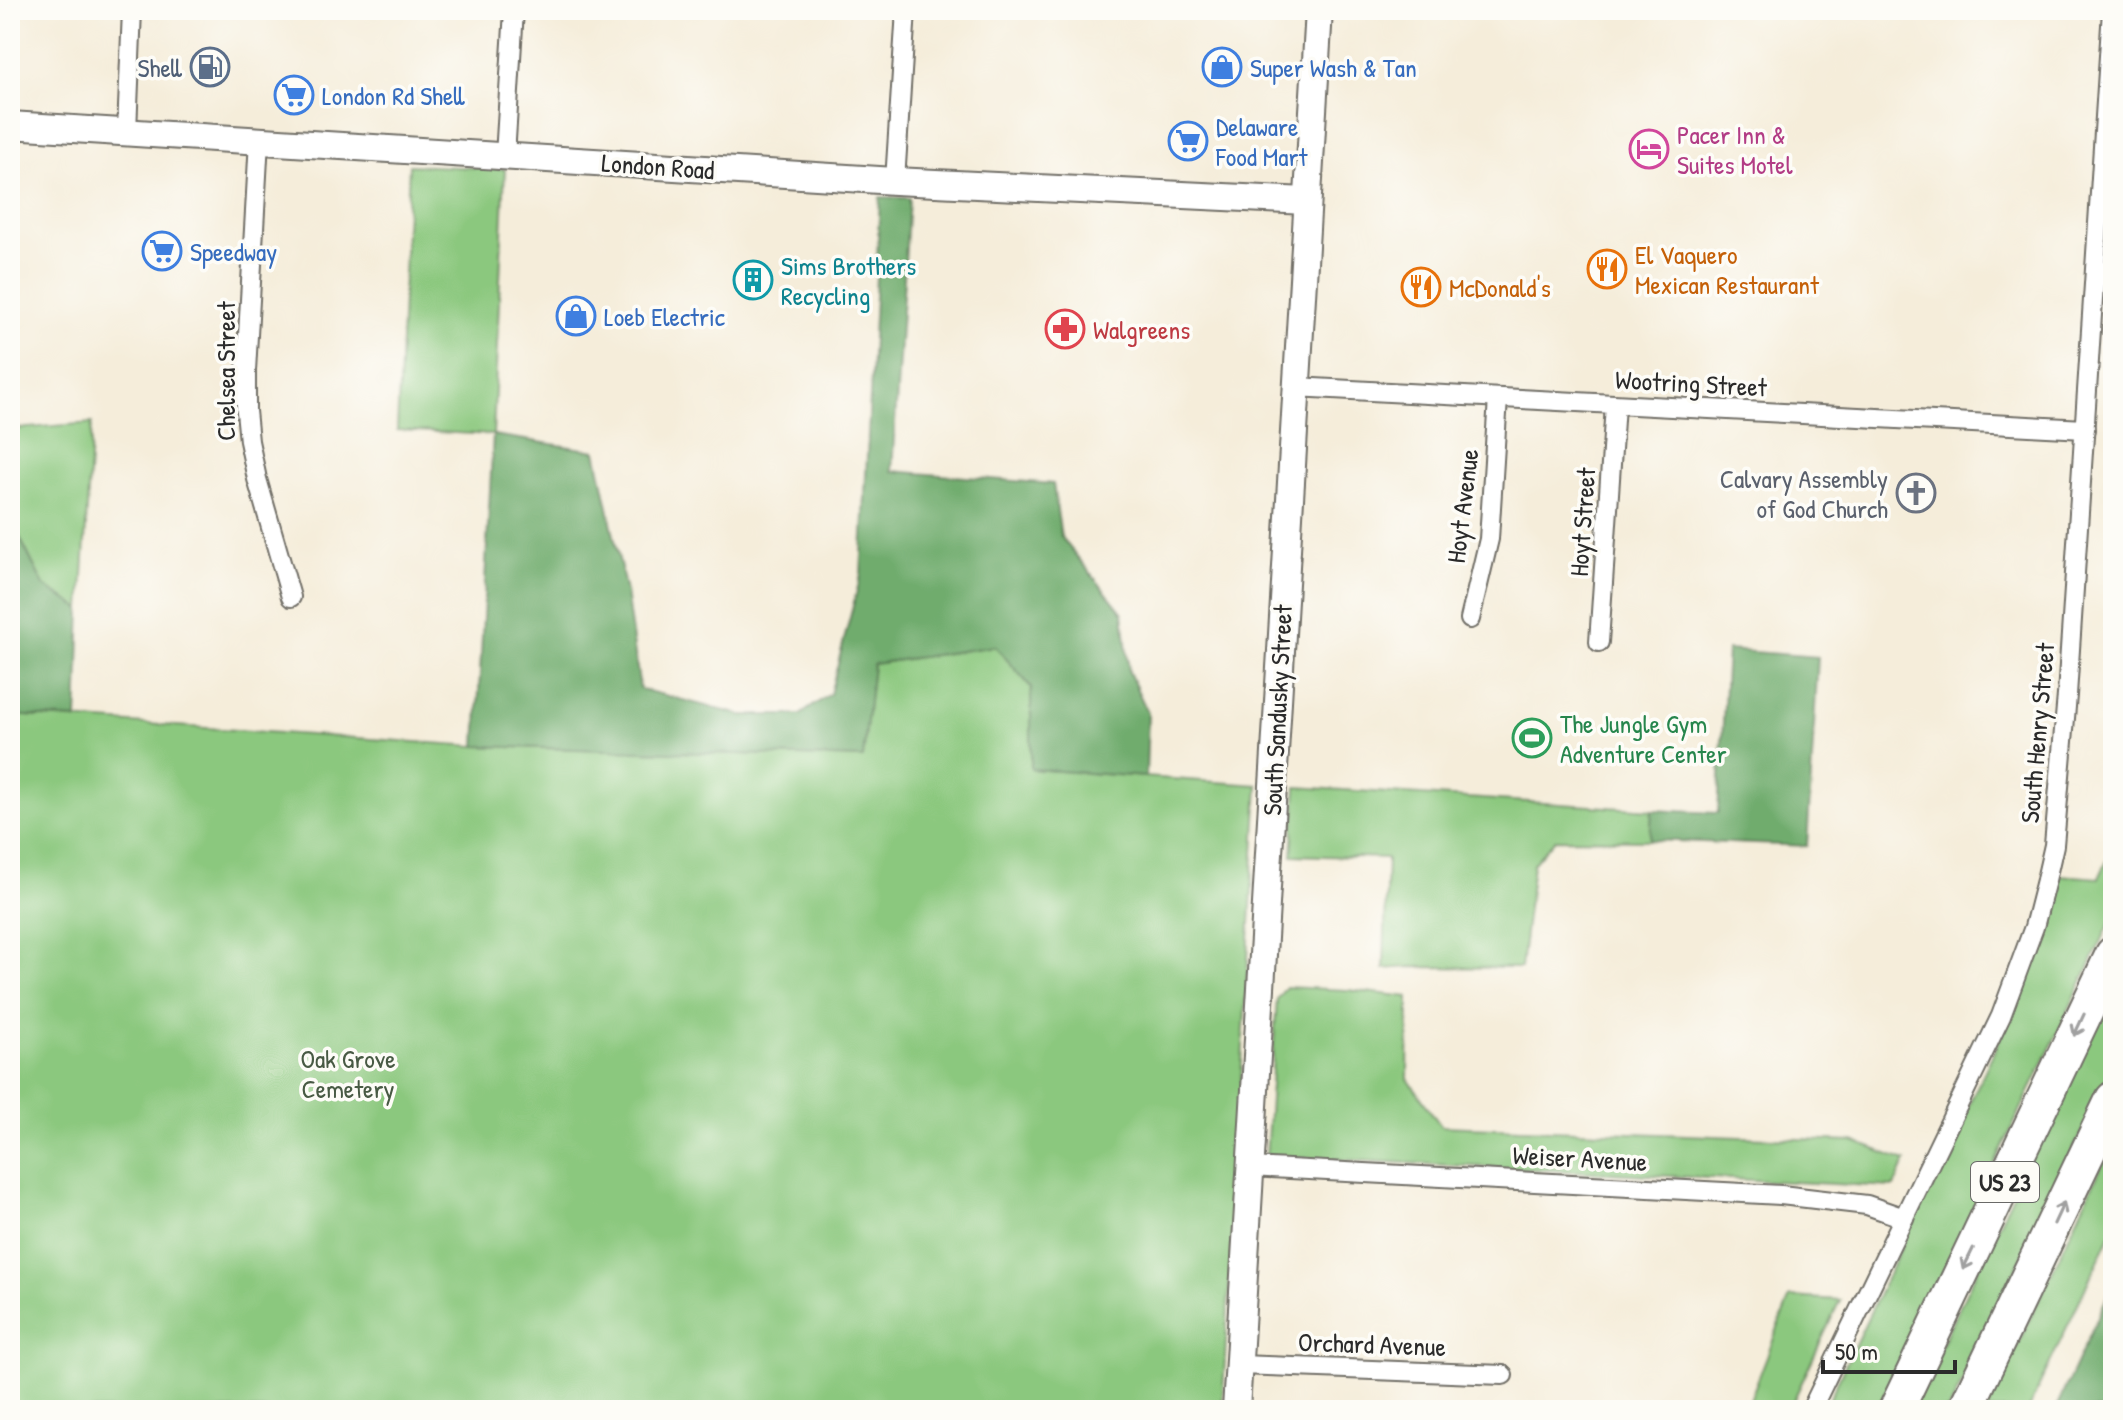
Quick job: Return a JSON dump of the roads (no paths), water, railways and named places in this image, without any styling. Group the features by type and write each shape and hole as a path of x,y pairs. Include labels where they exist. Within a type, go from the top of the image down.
{"highway":[{"name":"US 23","path":"1896,1410 2113,954"},
{"name":"US 23","path":"1965,1410 2113,1099"}],"street":[{"path":"127,131 132,10"},
{"path":"505,156 514,10"},
{"path":"895,181 906,10"},
{"name":"South Sandusky Street","path":"1236,1410 1319,10"},
{"name":"South Henry Street","path":"1811,1410 2001,1016 2034,927 2054,845 2067,695 2112,10"},
{"name":"London Road","path":"10,125 895,181 1306,201"},
{"name":"Chelsea Street","path":"259,140 246,411 257,479 291,597"},
{"name":"Wootring Street","path":"1295,387 2085,429"},
{"name":"Hoyt Avenue","path":"1470,619 1489,539 1498,398"},
{"name":"Hoyt Street","path":"1599,642 1615,405"},
{"name":"Weiser Avenue","path":"1250,1167 1781,1195 1867,1205 1904,1218"},
{"name":"Orchard Avenue","path":"1239,1365 1503,1375"}],"place":[{"name":"Shell","path":"210,67"},
{"name":"Super Wash & Tan","path":"1222,67"},
{"name":"London Rd Shell","path":"294,95"},
{"name":"Delaware Food Mart","path":"1188,141"},
{"name":"Pacer Inn & Suites Motel","path":"1649,149"},
{"name":"Speedway","path":"162,251"},
{"name":"El Vaquero Mexican Restaurant","path":"1607,269"},
{"name":"Sims Brothers Recycling","path":"753,280"},
{"name":"McDonald's","path":"1421,287"},
{"name":"Loeb Electric","path":"576,316"},
{"name":"Walgreens","path":"1065,329"},
{"name":"Calvary Assembly of God Church","path":"1916,493"},
{"name":"The Jungle Gym Adventure Center","path":"1532,738"}],"park label":[{"name":"Oak Grove Cemetery","path":"348,1073"}]}
